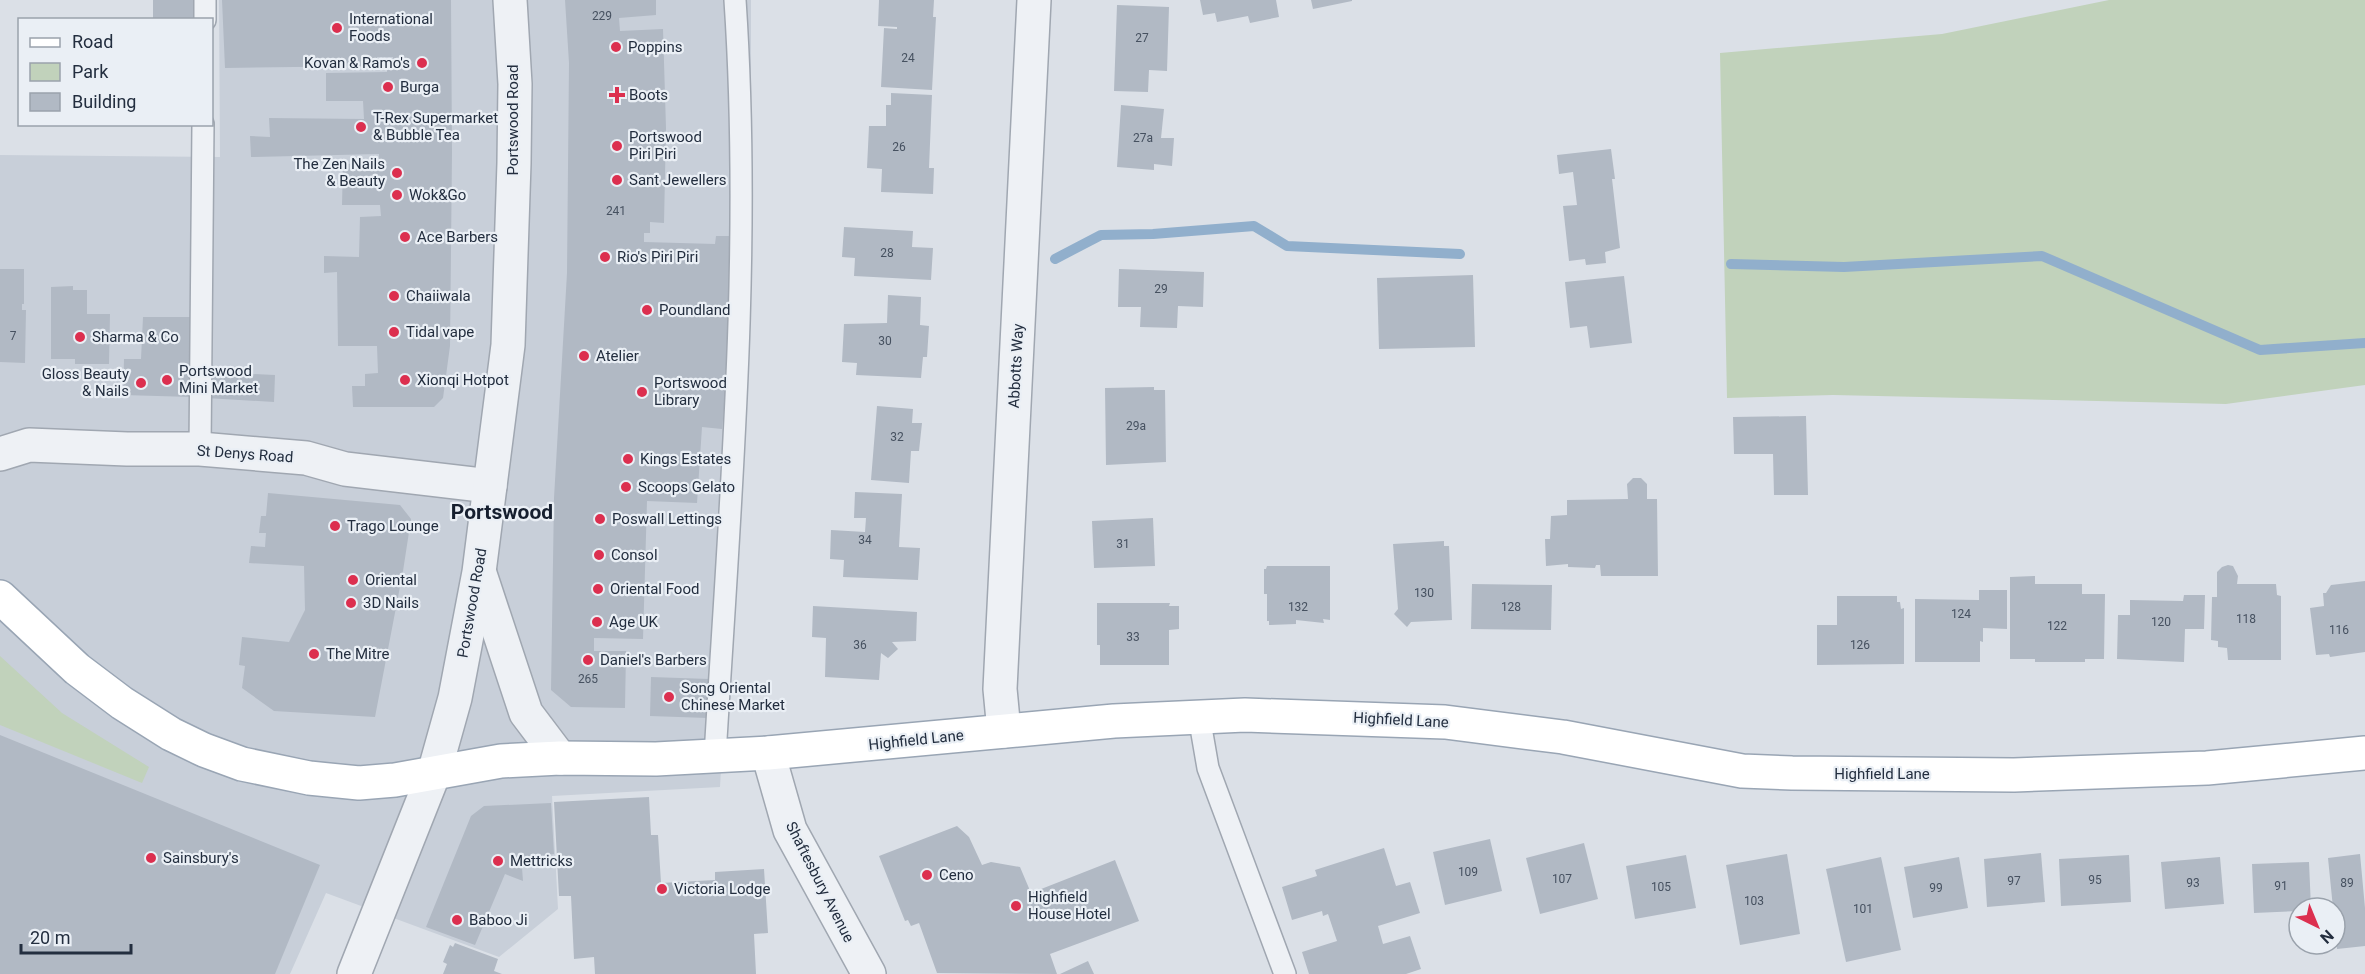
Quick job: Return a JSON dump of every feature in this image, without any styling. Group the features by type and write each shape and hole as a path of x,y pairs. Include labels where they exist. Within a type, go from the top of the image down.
{"main road":[{"path":"0,597 77,669 171,734 204,750 242,764 309,778 359,783 395,780 434,772"},
{"name":"Highfield Lane","path":"434,772 501,761 560,758 656,759 768,753 1114,721 1245,715 1445,722 1597,742 1742,771 1792,773 2014,775 2207,768 2365,753"}],"street":[{"name":"Portswood Road","path":"354,974 434,772 455,698 479,572 508,345 515,84 510,0"},
{"name":"Abbotts Way","path":"1004,731 1000,689 1034,0"},
{"name":"St Denys Road","path":"0,454 28,445 200,449 306,458 345,469 490,486"},
{"path":"479,572 526,713 560,758"},
{"name":"Shaftesbury Avenue","path":"768,753 790,830 869,974"}],"lane":[{"path":"205,0 205,18"},
{"path":"716,756 739,358 741,181 735,0"},
{"path":"200,449 203,126"},
{"path":"1199,716 1208,768 1285,974"}],"shaded area":[{"path":"219,0 751,0 751,175 745,355 720,787 552,796 558,909 499,957 326,893 290,974 0,974 0,155 220,157"}],"green space":[{"path":"2109,0 2365,0 2365,385 2226,404 1833,395 1727,398 1720,53 1942,34"},
{"path":"0,656 62,713 149,767 142,783 0,725"}],"building":[{"path":"153,0 198,0 197,18 153,18"},
{"path":"222,0 451,0 450,346 443,398 434,407 353,407 352,386 365,386 365,374 378,373 377,346 338,346 337,272 324,273 324,256 359,257 360,217 381,216 380,205 342,205 343,164 379,163 379,154 251,157 250,136 270,137 269,118 364,119 363,101 326,101 326,73 387,72 387,68 393,69 393,57 377,57 376,66 225,68"},
{"path":"565,0 656,0 656,15 619,18 620,31 663,29 666,128 664,223 650,222 650,233 644,233 644,242 715,244 716,236 731,236 728,368 722,429 702,427 697,503 647,501 643,639 594,638 594,651 626,651 625,708 571,707 551,690 554,498 567,273 569,63"},
{"path":"879,0 934,0 933,17 936,17 932,90 881,87 884,28 897,29 897,27 878,26"},
{"path":"1200,0 1276,0 1279,17 1250,23 1248,16 1217,22 1215,13 1203,15"},
{"path":"1311,0 1352,0 1352,1 1313,9"},
{"path":"1117,5 1169,7 1167,71 1149,70 1148,92 1114,91"},
{"path":"891,93 932,95 929,168 934,168 933,194 881,192 882,169 867,168 869,126 886,126 886,105 891,105"},
{"path":"1121,105 1164,109 1161,138 1174,138 1172,166 1154,164 1154,170 1117,167"},
{"path":"1611,149 1620,248 1605,252 1606,263 1586,265 1585,259 1569,261 1563,206 1577,205 1573,172 1559,174 1557,155"},
{"path":"844,227 913,231 912,247 933,248 931,280 854,276 855,258 842,257"},
{"path":"0,269 24,269 22,310 26,310 25,363 0,362"},
{"path":"1119,269 1204,272 1203,307 1178,306 1177,328 1140,327 1141,307 1118,307"},
{"path":"1473,275 1475,347 1379,349 1377,278"},
{"path":"1624,276 1632,343 1590,348 1587,326 1570,328 1565,282"},
{"name":"Sharma & Co","path":"73,286 73,290 87,290 87,314 110,314 109,364 75,364 75,359 51,359 51,287"},
{"path":"888,295 921,297 920,325 929,326 927,357 923,357 921,378 856,375 857,363 842,362 844,324 887,323"},
{"path":"143,317 193,317 192,397 123,395 124,359 141,359"},
{"path":"207,372 275,375 274,402 206,398"},
{"path":"1154,387 1154,390 1165,390 1166,462 1106,465 1105,388"},
{"path":"877,406 913,409 912,423 922,423 919,451 911,451 909,483 871,480"},
{"path":"1806,416 1808,495 1774,495 1773,454 1734,454 1733,417"},
{"path":"1633,478 1641,478 1647,484 1647,499 1657,499 1658,576 1601,576 1600,565 1596,565 1595,568 1568,567 1568,564 1546,566 1545,539 1550,539 1551,516 1567,515 1567,500 1628,499 1627,484"},
{"path":"855,492 902,494 899,547 920,548 918,580 843,577 844,560 830,559 831,530 865,532 866,518 854,518"},
{"path":"268,493 400,505 411,519 375,717 274,711 242,688 245,666 239,665 242,637 289,642 305,610 304,566 249,563 251,546 265,547 266,533 259,533 261,516 266,516"},
{"path":"1153,518 1155,566 1094,568 1092,521"},
{"path":"1444,541 1444,546 1449,546 1452,620 1411,622 1407,627 1394,614 1398,609 1393,544"},
{"path":"2228,565 2233,566 2238,576 2237,584 2276,584 2277,595 2281,596 2281,660 2228,660 2227,648 2218,647 2218,641 2211,640 2212,597 2217,597 2217,572"},
{"path":"1267,566 1330,566 1330,620 1323,619 1324,623 1296,620 1296,624 1269,625 1267,594 1264,594 1264,569"},
{"path":"2035,576 2035,584 2082,584 2082,594 2105,594 2104,659 2085,659 2085,662 2035,662 2035,659 2010,659 2010,577"},
{"path":"2365,581 2365,652 2330,657 2329,654 2316,655 2310,608 2324,606 2323,593 2326,593 2331,585"},
{"path":"1472,584 1552,585 1551,630 1471,629"},
{"path":"1979,590 2007,590 2007,629 1983,628 1983,642 1980,641 1980,662 1915,662 1915,599 1979,600"},
{"path":"2184,595 2205,595 2204,629 2185,629 2184,662 2117,659 2118,615 2130,615 2130,600 2183,601"},
{"path":"1837,596 1897,596 1901,609 1904,608 1904,664 1817,665 1817,625 1837,625"},
{"path":"1097,603 1170,603 1169,606 1179,606 1179,629 1169,630 1169,665 1100,665 1100,645 1097,645"},
{"path":"813,606 917,612 916,641 892,642 898,649 888,658 881,653 879,680 825,677 826,638 812,637"},
{"name":"Song Oriental Chinese Market","path":"651,677 709,679 707,718 650,716"},
{"name":"Sainsbury's","path":"0,735 320,865 275,974 0,974"},
{"name":"Victoria Lodge","path":"649,797 651,835 658,835 661,883 715,880 715,872 764,869 768,933 754,934 756,974 595,974 594,957 574,959 571,896 559,896 554,802"},
{"name":"Mettricks","path":"551,803 554,854 542,856 543,866 522,868 523,881 505,874 475,945 426,927 471,816 484,806"},
{"name":"Highfield House Hotel","path":"957,826 969,837 982,865 991,862 1020,867 1031,893 1115,860 1139,921 1050,954 1057,974 937,973 919,923 911,926 908,920 905,921 879,856"},
{"path":"1490,839 1502,891 1445,905 1433,852"},
{"path":"1584,843 1598,899 1540,914 1526,858"},
{"path":"1384,848 1396,886 1410,882 1420,913 1378,926 1383,944 1410,936 1421,969 1406,974 1309,974 1302,952 1337,941 1328,914 1323,916 1322,911 1292,920 1282,887 1317,876 1315,870"},
{"path":"2041,853 2045,902 1987,907 1984,859"},
{"path":"1787,854 1800,934 1740,945 1726,865"},
{"path":"2360,854 2365,908 2365,946 2347,948 2347,896 2332,896 2328,858"},
{"path":"1686,855 1696,908 1635,919 1626,866"},
{"path":"2129,855 2131,902 2061,906 2059,859"},
{"path":"1881,857 1901,950 1846,962 1826,869"},
{"path":"1959,857 1968,908 1913,918 1904,867"},
{"path":"2220,857 2224,904 2165,909 2161,862"},
{"path":"2309,862 2310,896 2287,896 2287,912 2254,913 2252,864"},
{"path":"455,943 498,959 494,971 502,974 443,974 447,964 443,962 450,945 453,947"},
{"name":"Highfield House Hotel","path":"1088,961 1094,974 1060,974"}],"waterway":[{"path":"1055,259 1101,235 1153,234 1254,226 1287,246 1460,254"},
{"path":"1731,264 1844,267 2042,256 2260,350 2365,343"}],"place":[{"name":"International Foods","path":"337,28"},
{"name":"Poppins","path":"616,47"},
{"name":"Kovan & Ramo's","path":"422,63"},
{"name":"Burga","path":"388,87"},
{"name":"Boots","path":"617,95"},
{"name":"T-Rex Supermarket & Bubble Tea","path":"361,127"},
{"name":"Portswood Piri Piri","path":"617,146"},
{"name":"The Zen Nails & Beauty","path":"397,173"},
{"name":"Sant Jewellers","path":"617,180"},
{"name":"Wok&Go","path":"397,195"},
{"name":"Ace Barbers","path":"405,237"},
{"name":"Rio's Piri Piri","path":"605,257"},
{"name":"Chaiiwala","path":"394,296"},
{"name":"Poundland","path":"647,310"},
{"name":"Tidal vape","path":"394,332"},
{"name":"Sharma & Co","path":"80,337"},
{"name":"Atelier","path":"584,356"},
{"name":"Portswood Mini Market","path":"167,380"},
{"name":"Xionqi Hotpot","path":"405,380"},
{"name":"Gloss Beauty & Nails","path":"141,383"},
{"name":"Portswood Library","path":"642,392"},
{"name":"Kings Estates","path":"628,459"},
{"name":"Scoops Gelato","path":"626,487"},
{"name":"Poswall Lettings","path":"600,519"},
{"name":"Trago Lounge","path":"335,526"},
{"name":"Consol","path":"599,555"},
{"name":"Oriental","path":"353,580"},
{"name":"Oriental Food","path":"598,589"},
{"name":"3D Nails","path":"351,603"},
{"name":"Age UK","path":"597,622"},
{"name":"The Mitre","path":"314,654"},
{"name":"Daniel's Barbers","path":"588,660"},
{"name":"Song Oriental Chinese Market","path":"669,697"},
{"name":"Sainsbury's","path":"151,858"},
{"name":"Mettricks","path":"498,861"},
{"name":"Ceno","path":"927,875"},
{"name":"Victoria Lodge","path":"662,889"},
{"name":"Highfield House Hotel","path":"1016,906"},
{"name":"Baboo Ji","path":"457,920"}],"district":[{"name":"Portswood","path":"502,512"}]}
